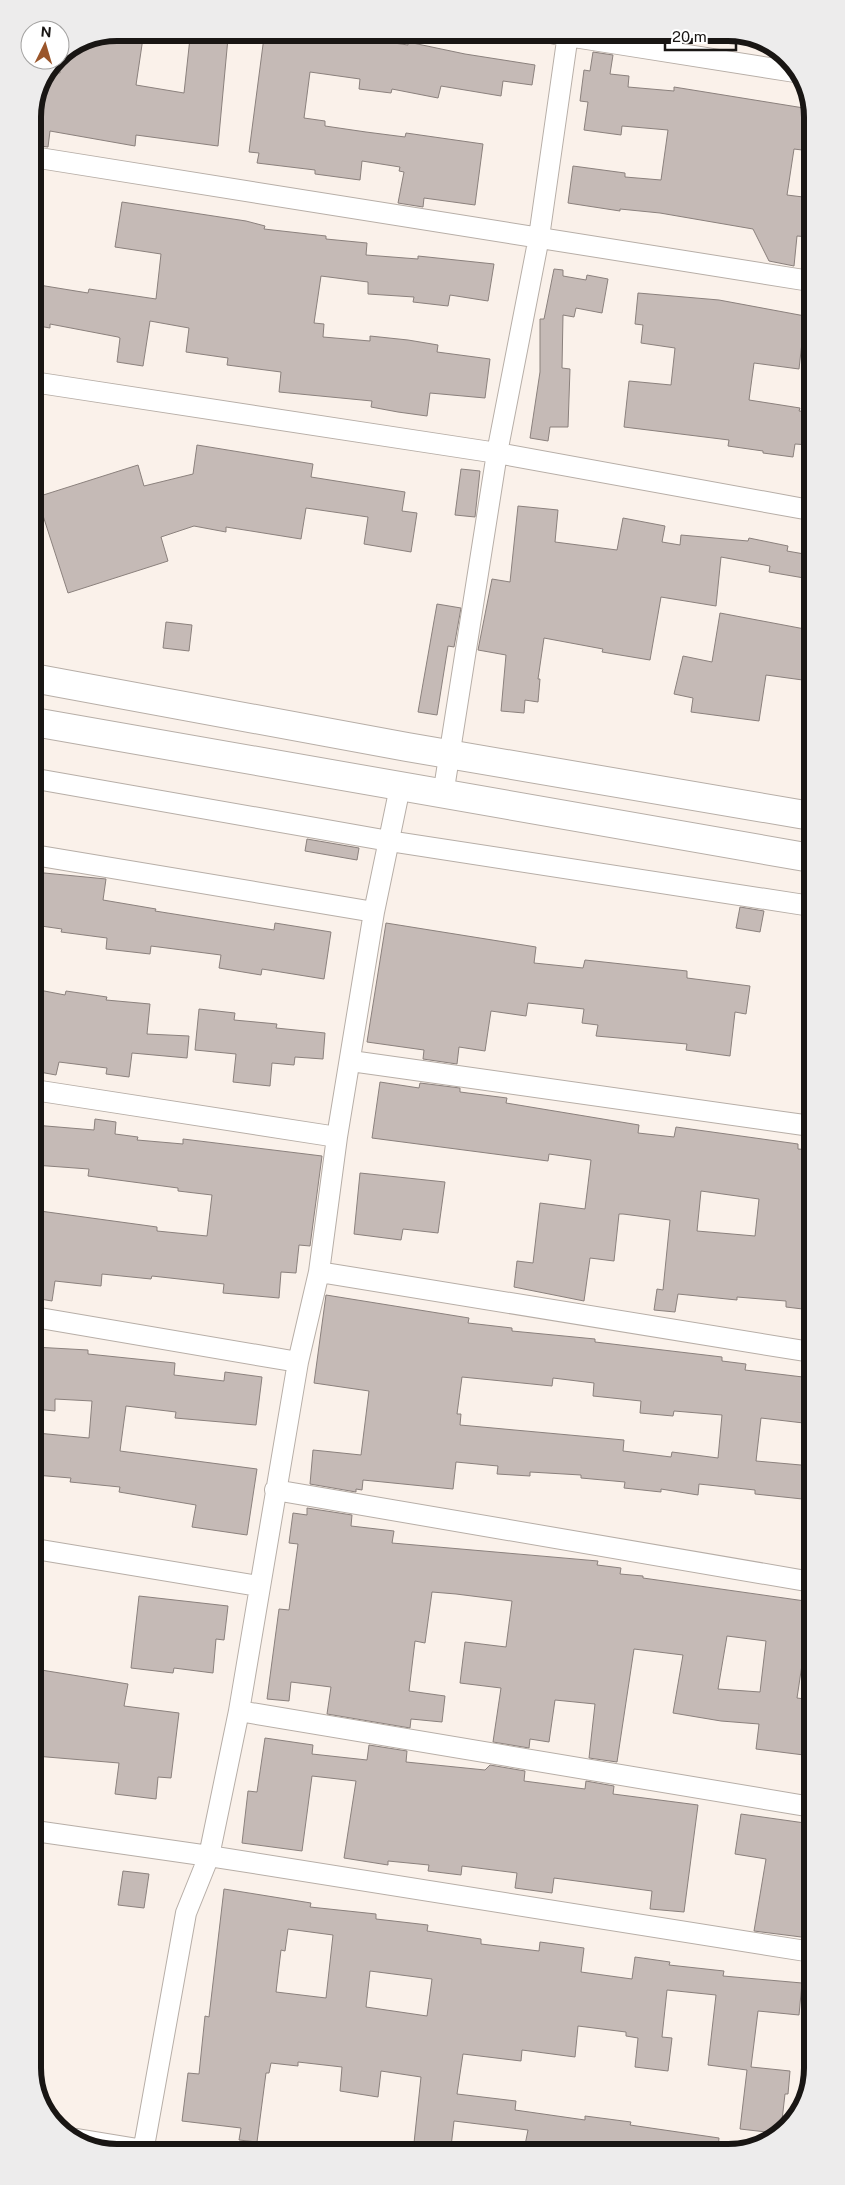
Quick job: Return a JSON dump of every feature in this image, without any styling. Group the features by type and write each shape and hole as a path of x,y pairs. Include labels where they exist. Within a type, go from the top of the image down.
{"main road":[{"path":"41,679 448,754 804,815"},
{"path":"41,723 804,857"}],"street":[{"path":"443,795 497,453 539,237 563,41"},
{"path":"601,41 788,71"},
{"path":"41,158 804,280"},
{"path":"41,383 497,453 804,509"},
{"path":"42,780 389,841 804,905"},
{"path":"148,2144 186,1913 209,1856 239,1710 258,1586 298,1362 319,1272 337,1137 374,912 400,787"},
{"path":"41,856 374,912"},
{"path":"351,1061 804,1125"},
{"path":"41,1091 337,1137"},
{"path":"319,1272 804,1351"},
{"path":"41,1318 298,1362"},
{"path":"275,1490 804,1581"},
{"path":"41,1549 258,1586"},
{"path":"239,1710 804,1806"},
{"path":"41,1832 209,1856 804,1951"}],"building":[{"path":"118,41 143,41 136,85 184,93 190,41 228,41 218,146 136,135 135,146 50,131 48,147 41,146 41,113 44,98 56,73 60,73 60,70 70,70 70,58 79,51 93,45"},
{"path":"263,41 379,41 408,45 408,42 465,54 535,65 532,85 503,81 501,96 441,86 438,98 392,89 391,93 359,89 360,79 310,72 304,118 325,121 325,126 366,132 405,137 406,133 483,144 475,205 424,198 423,207 398,203 404,172 399,171 400,167 362,161 360,180 315,174 315,170 257,163 259,153 249,152"},
{"path":"593,52 613,55 610,74 629,76 628,87 674,91 674,87 803,108 804,150 794,149 787,195 803,197 802,201 804,201 804,237 797,236 794,266 769,261 753,229 660,213 620,209 620,211 568,203 573,166 625,173 625,177 661,180 668,130 622,126 621,135 584,130 588,102 580,101 584,70 590,71"},
{"path":"122,202 246,221 265,226 264,229 326,236 326,239 367,243 366,255 418,259 418,256 494,264 488,301 450,295 448,306 413,302 414,297 368,294 368,282 321,276 314,323 324,324 323,337 370,341 370,336 408,340 438,345 437,352 490,359 485,398 430,393 427,416 398,412 371,407 372,401 279,392 281,372 227,365 228,358 186,352 189,328 150,321 143,366 117,362 120,338 118,337 50,324 50,328 41,326 41,285 88,293 89,289 156,299 161,254 115,247"},
{"path":"554,269 563,270 563,276 586,280 587,275 608,279 602,313 576,308 574,317 563,315 562,368 570,369 568,427 550,427 548,441 530,438 540,372 540,319 544,319"},
{"path":"638,293 719,300 804,316 799,369 754,363 749,400 800,408 799,411 804,411 804,445 795,444 793,457 728,446 729,440 624,427 629,381 671,385 675,348 641,343 643,325 635,324"},
{"path":"197,445 313,464 311,477 405,492 402,511 417,513 411,552 364,544 368,517 306,508 301,539 226,527 226,532 194,526 161,537 168,561 68,593 41,509 41,496 138,465 144,486 193,474"},
{"path":"461,469 480,471 475,517 455,515"},
{"path":"518,506 558,510 555,542 617,550 623,518 665,526 662,542 680,545 681,535 748,541 749,538 788,546 787,551 804,554 804,578 769,572 770,566 721,557 716,606 661,597 650,660 602,652 603,649 544,638 538,679 540,679 538,702 525,700 524,713 501,711 506,655 478,650 492,579 510,582"},
{"path":"437,604 461,608 454,647 448,646 437,715 418,712"},
{"path":"720,613 804,629 804,680 766,675 759,721 691,712 693,698 674,694 683,656 712,662"},
{"path":"166,622 192,625 189,651 163,648"},
{"path":"307,839 359,848 357,860 305,851"},
{"path":"41,873 106,879 103,900 156,909 155,911 274,930 275,923 331,932 324,979 262,969 261,975 219,968 221,955 151,946 150,954 106,949 107,938 61,932 62,929 41,926"},
{"path":"740,907 764,911 760,932 736,928"},
{"path":"386,923 536,947 534,963 583,968 585,960 687,971 687,978 750,986 746,1014 735,1012 730,1056 686,1050 687,1044 596,1036 598,1025 582,1023 584,1009 528,1003 526,1016 491,1011 485,1051 459,1047 457,1064 423,1059 424,1050 367,1042"},
{"path":"41,990 65,995 66,991 107,997 106,1000 150,1004 147,1034 189,1036 187,1058 132,1053 129,1077 106,1074 107,1068 59,1062 56,1075 41,1072"},
{"path":"199,1009 235,1013 234,1020 277,1024 276,1028 325,1033 323,1059 295,1057 294,1065 272,1063 270,1086 233,1082 236,1054 195,1050"},
{"path":"380,1082 419,1088 420,1083 460,1088 460,1092 507,1098 506,1103 639,1125 638,1133 674,1137 676,1127 798,1144 798,1149 804,1149 804,1309 786,1307 786,1301 737,1297 737,1300 678,1294 675,1312 654,1310 657,1289 663,1290 670,1220 623,1214 619,1214 614,1261 590,1258 584,1301 514,1287 517,1261 533,1263 540,1203 585,1209 591,1160 549,1154 548,1161 372,1138","holes":["701,1191 759,1199 755,1236 697,1231"]},
{"path":"95,1119 116,1122 115,1134 138,1137 137,1140 183,1144 183,1139 322,1156 310,1246 299,1245 296,1273 281,1272 279,1298 223,1293 224,1284 152,1276 151,1279 102,1274 101,1286 55,1281 52,1301 41,1299 41,1211 157,1227 157,1231 207,1236 212,1195 178,1191 178,1188 88,1176 89,1169 41,1166 41,1126 94,1130"},
{"path":"360,1173 445,1182 438,1233 403,1229 401,1240 354,1234"},
{"path":"326,1295 469,1318 468,1323 512,1328 512,1331 595,1339 595,1342 722,1357 722,1361 746,1364 745,1370 804,1377 804,1423 761,1418 756,1461 804,1465 804,1499 755,1494 755,1490 699,1484 698,1495 661,1489 661,1492 624,1488 625,1482 581,1478 581,1475 530,1472 530,1476 497,1474 498,1466 456,1462 453,1489 363,1480 362,1490 356,1489 356,1492 310,1484 313,1450 361,1455 369,1391 314,1383","holes":["462,1377 552,1386 553,1378 594,1383 593,1396 641,1401 640,1413 673,1416 674,1411 722,1415 718,1458 672,1452 671,1457 623,1451 624,1440 460,1425 461,1414 457,1414"]},
{"path":"41,1347 88,1350 88,1354 175,1363 174,1375 224,1381 225,1372 262,1377 256,1425 175,1418 176,1412 126,1406 120,1451 257,1469 247,1535 192,1527 196,1505 119,1492 120,1487 70,1482 71,1478 41,1476 41,1433 89,1438 92,1401 55,1399 55,1411 41,1410"},
{"path":"307,1508 352,1515 351,1526 394,1531 392,1543 598,1561 597,1565 621,1568 620,1574 804,1601 804,1658 797,1698 804,1699 804,1755 756,1749 759,1724 721,1721 673,1713 683,1655 634,1649 617,1762 589,1758 595,1704 555,1700 549,1742 530,1739 529,1748 493,1742 501,1688 460,1683 465,1642 506,1647 512,1601 456,1594 432,1592 425,1643 415,1641 409,1691 445,1696 442,1722 411,1719 410,1728 327,1714 331,1687 291,1682 289,1701 267,1699 279,1609 289,1610 298,1544 289,1543 293,1513 307,1515","holes":["727,1636 766,1641 760,1692 718,1689"]},
{"path":"139,1596 228,1606 224,1640 216,1639 213,1673 174,1668 173,1673 131,1668"},
{"path":"41,1670 128,1684 124,1706 179,1713 171,1778 158,1777 156,1799 115,1794 119,1763 41,1756"},
{"path":"265,1738 313,1745 312,1754 367,1760 369,1745 407,1751 406,1762 485,1770 490,1765 525,1771 524,1781 585,1789 586,1781 614,1786 613,1794 698,1805 684,1912 650,1909 652,1891 554,1878 552,1893 515,1888 517,1873 462,1866 461,1875 428,1871 429,1865 388,1861 388,1865 344,1858 356,1781 312,1776 302,1851 242,1843 248,1791 257,1792"},
{"path":"741,1814 804,1823 804,1937 754,1931 766,1859 735,1854"},
{"path":"123,1871 149,1874 144,1908 118,1905"},
{"path":"224,1889 311,1903 310,1907 376,1914 376,1919 428,1925 427,1931 481,1939 481,1944 539,1951 540,1942 584,1948 581,1972 632,1979 635,1957 670,1962 669,1965 724,1971 723,1976 802,1983 799,2015 758,2011 751,2067 790,2071 788,2094 785,2094 782,2120 768,2132 740,2129 747,2070 708,2065 716,1995 667,1990 662,2037 672,2038 668,2071 635,2067 638,2038 626,2036 626,2032 578,2026 575,2057 522,2050 521,2061 463,2054 457,2094 516,2101 515,2110 585,2120 585,2116 631,2122 630,2125 719,2138 718,2144 525,2144 528,2130 454,2121 451,2144 414,2143 421,2077 381,2071 378,2097 340,2091 342,2067 298,2062 298,2066 271,2063 269,2073 266,2073 257,2142 239,2140 241,2128 182,2121 188,2073 199,2074 205,2016 209,2017","holes":["288,1929 333,1935 326,1998 276,1992 281,1950 285,1951","370,1971 432,1979 427,2016 366,2007"]}]}
